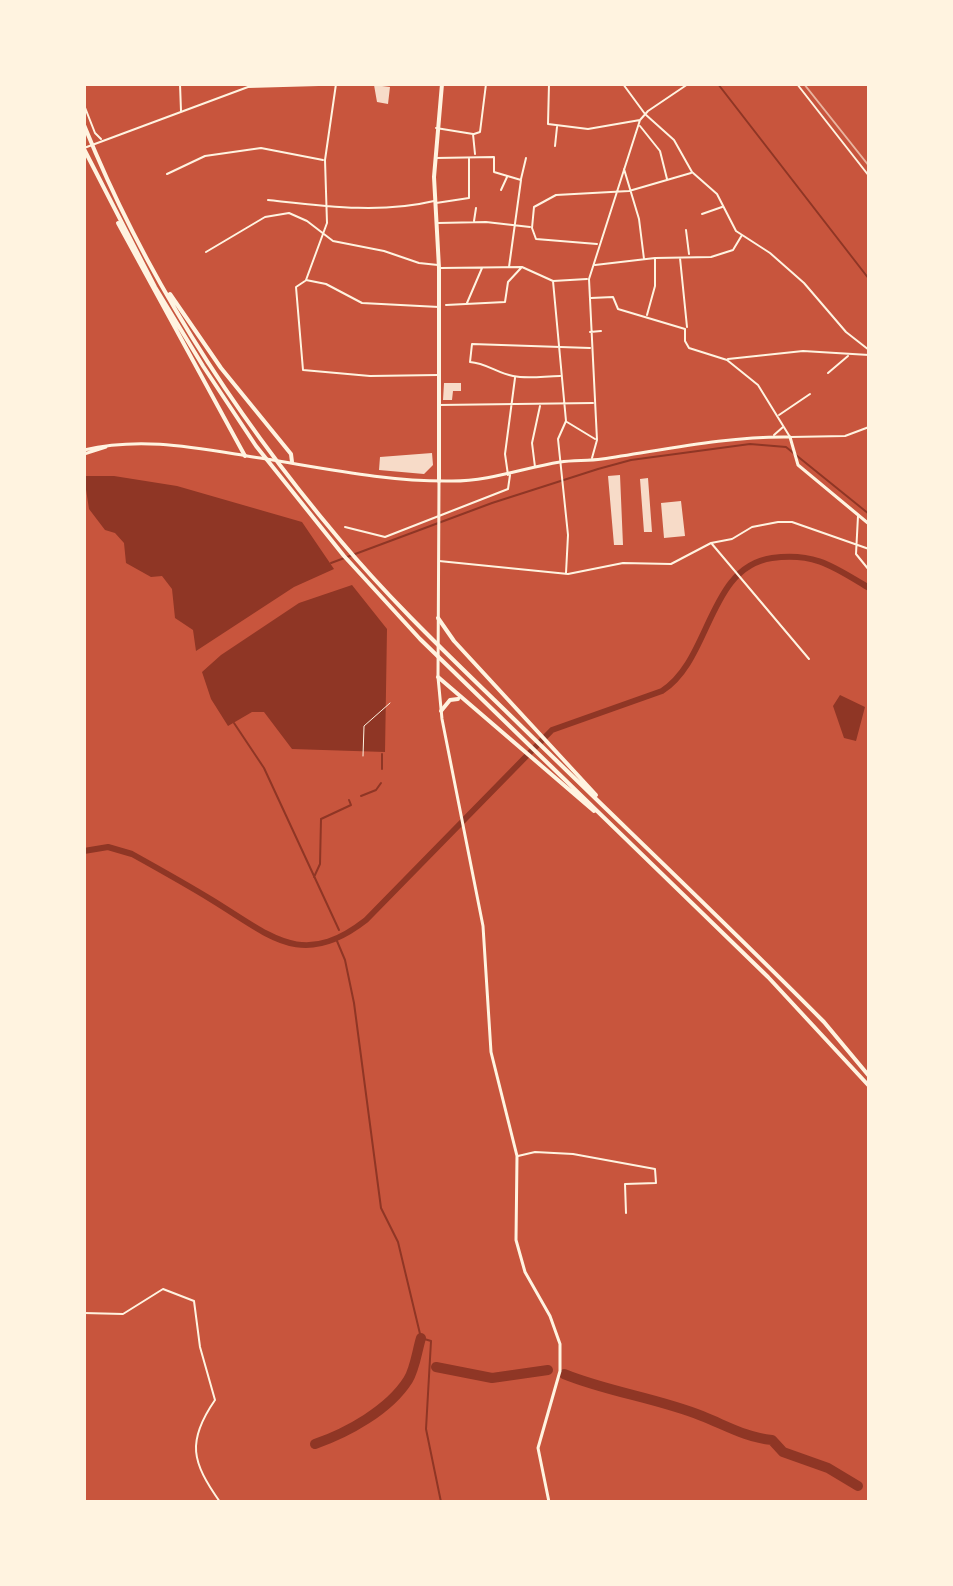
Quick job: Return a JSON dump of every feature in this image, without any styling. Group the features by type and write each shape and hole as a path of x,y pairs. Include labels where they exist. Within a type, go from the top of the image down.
{"main road":[{"path":"439,481 440,307 434,158 442,84"},
{"path":"84,125 161,283 262,440 341,541 457,664 824,1022 869,1076"},
{"path":"84,148 148,284 245,456"},
{"path":"113,210 176,324 256,446 334,544 420,639 768,977 869,1086"},
{"path":"161,283 221,368 291,454 292,462"},
{"path":"438,618 454,641 559,752 607,809"},
{"path":"438,642 454,641"},
{"path":"438,677 510,742 606,819"},
{"path":"441,711 450,700 461,699"}],"street":[{"path":"180,84 181,112"},
{"path":"84,148 237,90 264,84 354,84"},
{"path":"436,128 473,134 480,132 486,84"},
{"path":"549,84 548,124 588,129 640,120"},
{"path":"623,84 645,114 674,140 692,172 717,194 733,226 804,283 846,332 869,350"},
{"path":"592,459 597,440 589,332 589,279 640,120 688,84"},
{"path":"797,84 869,176"},
{"path":"337,85 325,160 327,207 323,233 306,280 296,287 303,370 370,376 439,375"},
{"path":"84,105 95,133 102,141"},
{"path":"639,125 660,151 667,179"},
{"path":"555,146 558,126"},
{"path":"473,134 475,155"},
{"path":"167,174 205,156 261,148 325,160"},
{"path":"268,200 327,207 373,208 469,198 469,157"},
{"path":"434,158 494,157 494,172 521,180"},
{"path":"509,267 526,158"},
{"path":"866,172 869,166"},
{"path":"624,168 628,191 639,219 644,259"},
{"path":"599,244 539,240 532,228 534,207 556,195 628,191 692,172"},
{"path":"501,190 507,176"},
{"path":"702,214 723,206"},
{"path":"474,222 476,208"},
{"path":"206,252 277,213 307,221 323,233 351,246 384,251 419,263 522,267 553,281 589,279"},
{"path":"437,223 474,222 532,228"},
{"path":"686,230 689,256"},
{"path":"593,265 655,258 711,257 733,250 742,234"},
{"path":"680,257 689,348 727,360 758,385 779,415 795,449 798,465 869,524"},
{"path":"647,316 655,286 655,258"},
{"path":"467,304 482,267"},
{"path":"446,305 505,302 508,282 522,267"},
{"path":"306,280 326,284 362,303 440,307"},
{"path":"553,281 566,421 558,439 568,535 566,573"},
{"path":"590,298 613,297 618,309 685,329"},
{"path":"589,332 601,331"},
{"path":"562,376 515,377 483,363 470,362 472,344 590,348"},
{"path":"727,360 803,351 869,355"},
{"path":"828,373 849,355"},
{"path":"345,527 385,537 508,489 505,454 515,377"},
{"path":"779,415 810,394"},
{"path":"439,405 594,403"},
{"path":"535,468 532,443 540,405"},
{"path":"566,421 597,440"},
{"path":"773,436 784,425"},
{"path":"84,452 121,442 165,443 389,478 439,481 509,475 561,462 773,436 845,436 869,427"},
{"path":"439,481 438,677 441,711 485,934 491,1052 517,1156 515,1221 519,1256 550,1316 560,1344 560,1371 539,1434 539,1457 549,1502"},
{"path":"858,515 857,557 869,570"},
{"path":"439,561 566,573 623,563 671,564 711,543 732,539 766,522 792,522 869,549"},
{"path":"711,543 732,572 809,659"},
{"path":"517,1156 535,1152 573,1154 655,1169 656,1183 625,1184 626,1213"},
{"path":"84,1313 123,1314 163,1289 194,1301 200,1347 215,1400 198,1431 196,1466 220,1502"}],"path":[{"path":"363,756 364,726 390,703"}],"shaded area":[{"path":"84,476 114,476 177,486 302,522 334,569 294,587 196,651 193,630 175,618 172,589 162,576 151,577 126,563 124,543 115,533 105,530 89,509"},
{"path":"352,585 387,629 385,752 292,749 264,712 252,712 228,726 211,699 202,672 221,655 299,603"},
{"path":"840,695 865,707 856,741 844,738 833,706"}],"building":[{"path":"374,85 390,87 388,104 377,102"},
{"path":"444,383 461,383 461,391 453,391 452,400 443,400"},
{"path":"432,453 433,465 424,474 379,470 380,457"},
{"path":"620,475 623,545 614,545 608,476"},
{"path":"648,478 652,532 644,532 640,479"},
{"path":"681,501 685,536 664,538 661,503"}],"waterway":[{"path":"718,84 869,279"},
{"path":"331,563 492,503 598,469 631,460 750,444 786,447 869,514"},
{"path":"84,851 108,847 132,854 270,935 305,945 323,943 366,920 552,730 662,691 678,677 722,596 735,578 751,565 772,558 812,559 869,588"},
{"path":"234,723 264,768 339,930"},
{"path":"382,754 382,769"},
{"path":"361,796 376,790 381,783"},
{"path":"314,877 320,864 321,819 351,805 349,800"},
{"path":"337,941 345,960 354,1003 381,1208 398,1242 421,1338 431,1341 426,1429 441,1502"},
{"path":"315,1444 353,1427 390,1401 410,1376 421,1338"},
{"path":"436,1367 492,1378 548,1370"},
{"path":"564,1374 685,1410 745,1434 772,1440 783,1452 828,1468 858,1486"}],"railway":[{"path":"804,84 869,166"}]}
